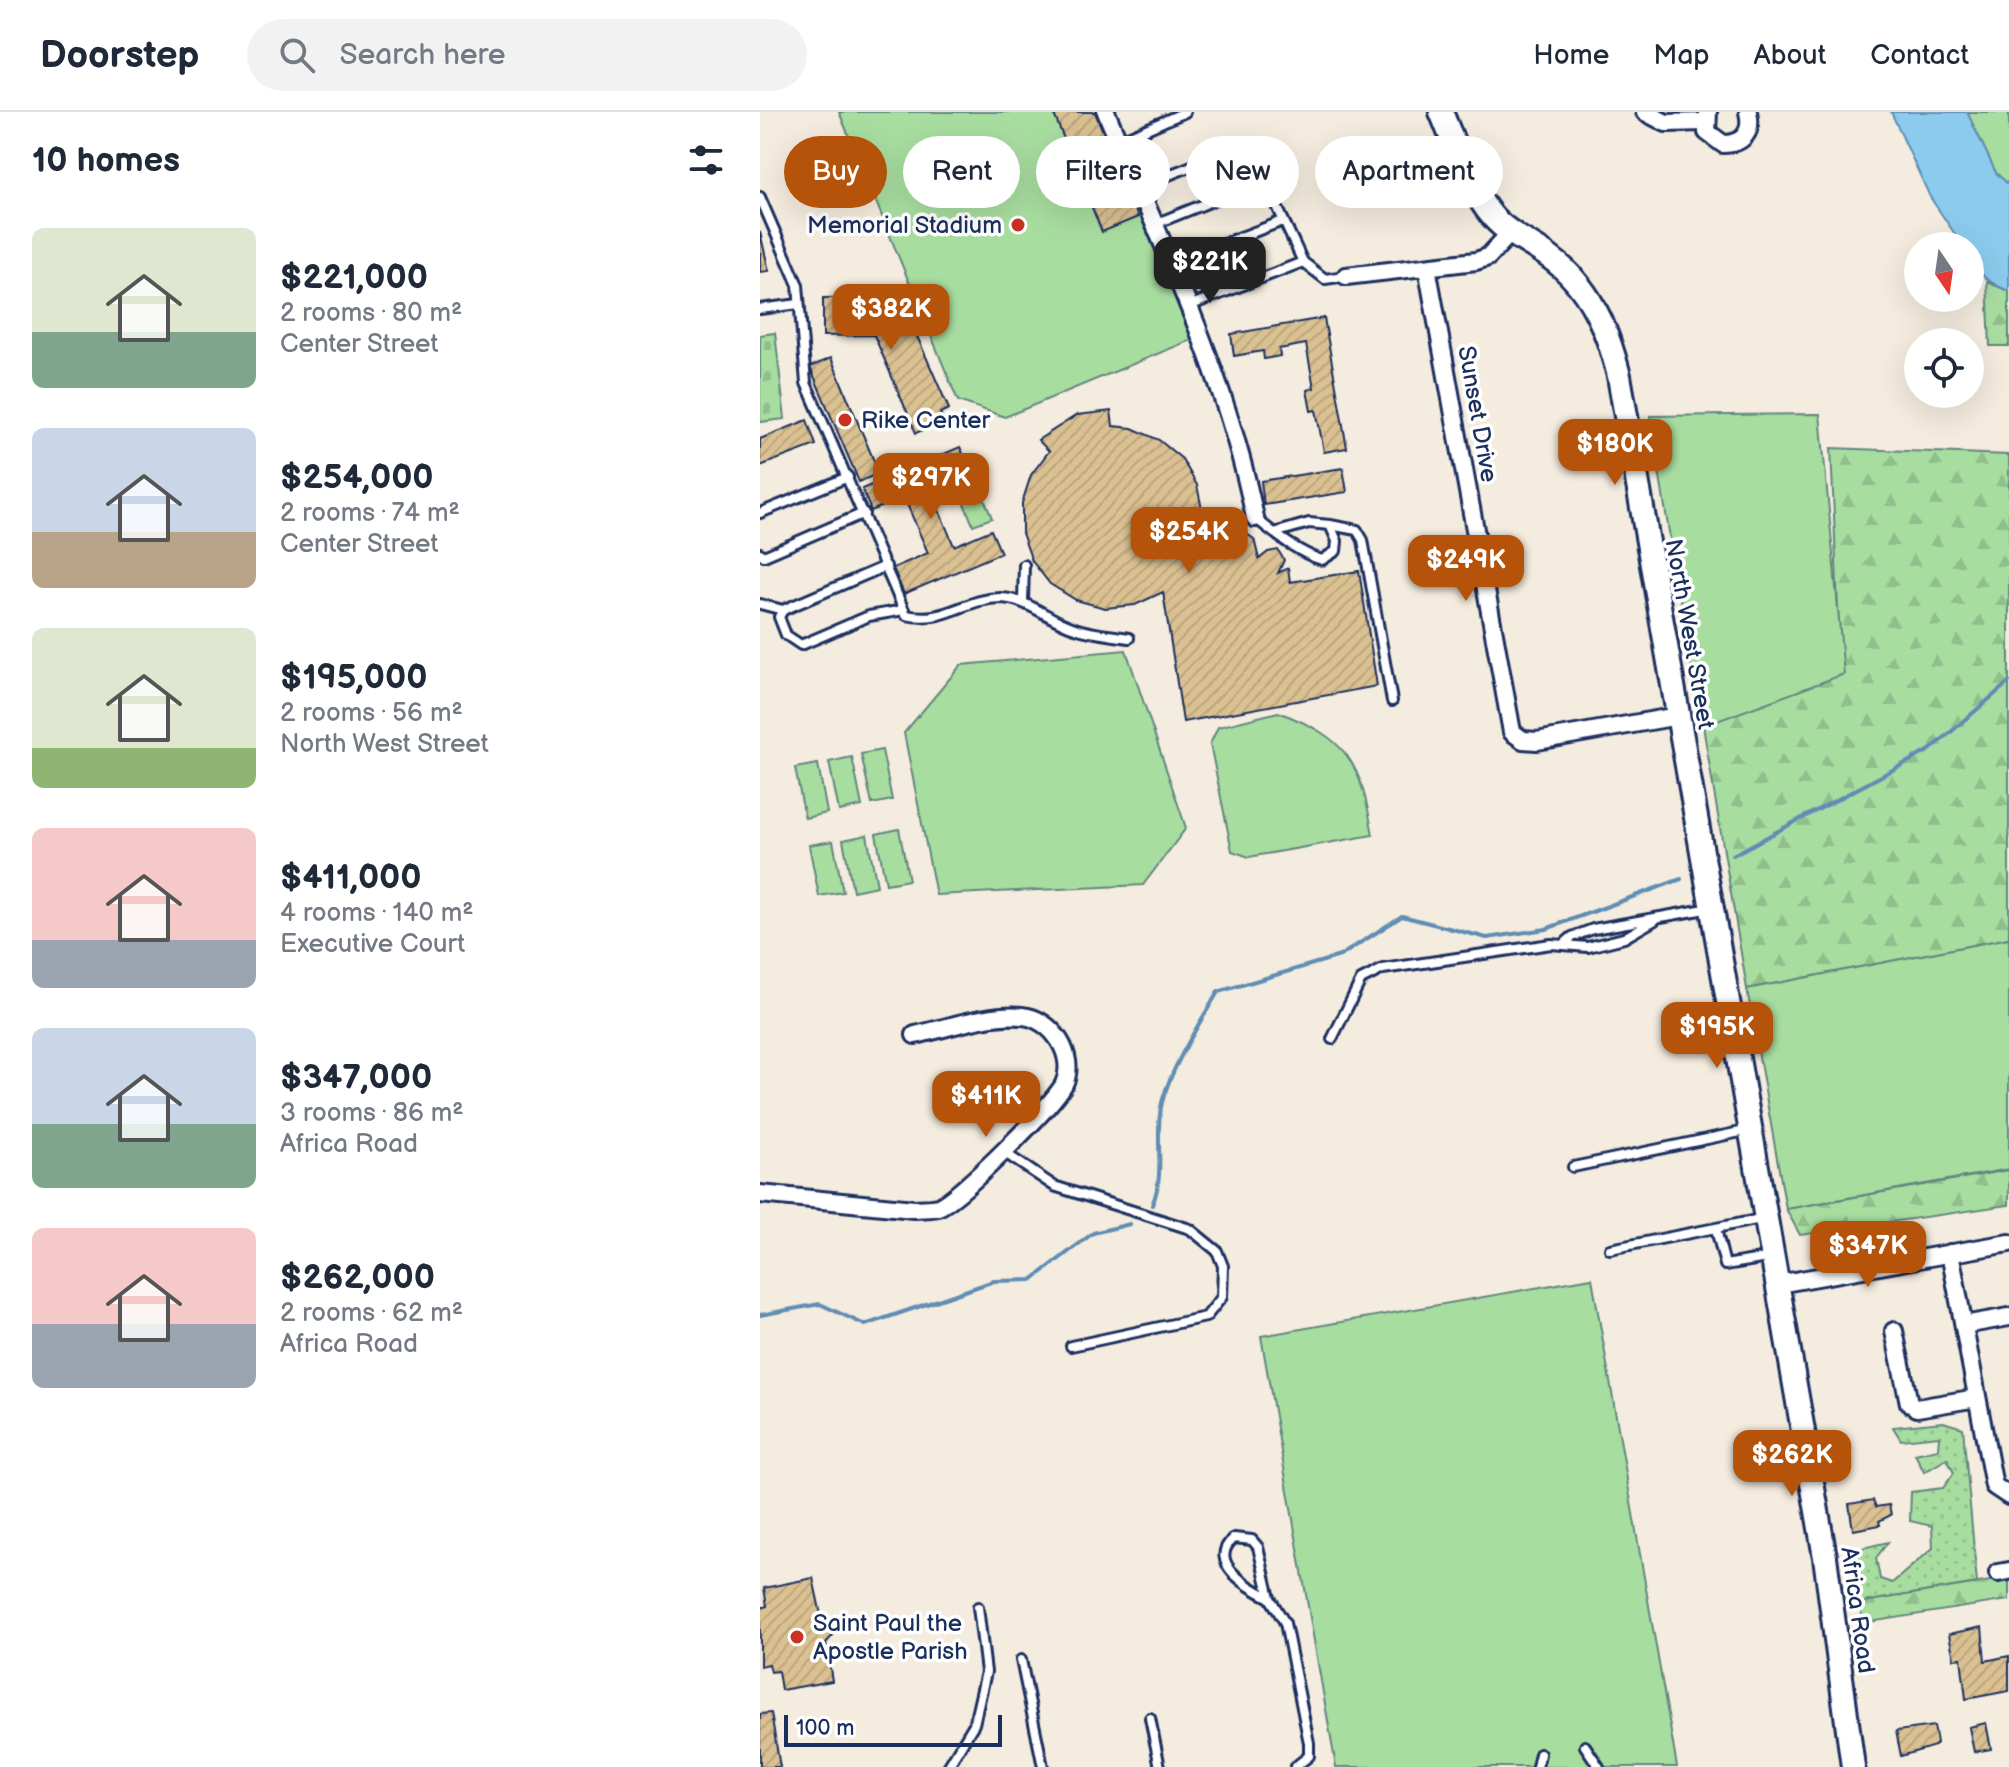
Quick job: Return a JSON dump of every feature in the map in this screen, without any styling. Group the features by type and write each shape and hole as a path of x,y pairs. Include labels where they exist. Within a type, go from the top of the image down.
{"street":[{"path":"1106,112 1116,136"},
{"name":"North West Street","path":"1441,112 1472,185 1493,217 1550,258 1579,285 1598,312 1613,350 1767,1221"},
{"path":"1645,112 1666,123 1706,117 1714,140 1733,144 1749,132 1748,112"},
{"path":"1147,208 1189,306 1244,461 1255,518"},
{"path":"1346,276 1488,257 1511,232"},
{"name":"Sunset Drive","path":"1427,267 1512,732 1523,740 1537,741 1678,716"},
{"path":"760,1194 937,1208 956,1196 1065,1083 1067,1058 1057,1035 1042,1022 1023,1016 915,1035"},
{"name":"Africa Road","path":"1767,1221 1825,1557 1853,1767"},
{"path":"1778,1284 2009,1243"},
{"path":"1950,1253 1994,1486 2009,1496"},
{"path":"1964,1325 2009,1317"},
{"path":"1894,1331 1909,1403 1917,1408 1977,1398"}],"lane":[{"path":"1131,136 1185,112"},
{"path":"760,197 798,285 806,383 906,615 921,619 945,616 975,602 999,598 1023,601 1074,628 1129,638"},
{"path":"1154,224 1194,208"},
{"path":"1277,208 1303,262 1325,279 1346,276"},
{"path":"1171,264 1283,221"},
{"path":"1189,306 1303,262"},
{"path":"760,309 799,304"},
{"path":"760,513 848,477"},
{"path":"760,553 764,556 864,513"},
{"path":"1255,518 1274,533 1322,560 1336,551 1337,541 1330,525"},
{"path":"1274,533 1309,523 1357,530 1363,540 1392,701"},
{"path":"1023,601 1024,565"},
{"path":"886,566 783,610 779,617 786,635 801,645 869,616 904,610"},
{"path":"760,604 783,610"},
{"path":"1564,944 1572,937 1593,929 1712,908"},
{"path":"1332,1039 1356,986 1368,975 1383,969 1564,944 1588,947 1616,940 1655,920"},
{"path":"1573,1167 1751,1129"},
{"path":"1002,1151 1054,1186 1190,1229 1217,1251 1223,1266 1222,1297 1206,1317 1071,1346"},
{"path":"1610,1249 1767,1221"},
{"path":"1716,1229 1725,1265 1774,1257"},
{"path":"1270,1598 1232,1575 1225,1557 1228,1543 1234,1538 1252,1540 1258,1547 1270,1598 1285,1623 1309,1743 1309,1756 1295,1767"},
{"path":"948,1767 974,1724 986,1672 978,1607"},
{"path":"1021,1660 1043,1767"},
{"path":"1150,1718 1160,1767"},
{"path":"1585,1746 1599,1767"},
{"path":"1537,1767 1540,1754"}],"green space":[{"name":"Memorial Stadium","path":"839,112 1103,112 1113,136 1036,136 1036,208 1143,208 1196,338 1005,417 958,401 879,208 887,208 887,136 849,136"},
{"path":"1967,112 2009,112 2009,185 1996,173"},
{"path":"1987,282 2009,291 2009,346 1990,346"},
{"path":"775,333 785,419 760,422 760,335"},
{"path":"1820,414 1844,674 1701,727 1650,416"},
{"path":"1831,448 2009,455 2009,938 1747,989 1701,714 1841,675"},
{"path":"977,482 992,518 973,525 958,489"},
{"path":"1126,650 1186,828 1143,885 936,895 904,733 961,665"},
{"path":"1278,712 1321,732 1348,757 1363,789 1373,835 1249,857 1232,851 1210,744 1218,727"},
{"path":"882,750 892,800 872,804 861,754"},
{"path":"852,757 862,806 839,811 829,762"},
{"path":"818,764 827,813 805,818 795,768"},
{"path":"899,829 909,880 886,884 876,834"},
{"path":"867,835 877,886 853,891 843,840"},
{"path":"833,841 843,892 819,896 809,845"},
{"path":"2009,938 2009,1169 1786,1209 1747,989"},
{"path":"2009,1170 2009,1205 1800,1235 1786,1209"},
{"path":"1592,1278 1677,1767 1336,1767 1261,1336"},
{"path":"1943,1422 1963,1428 1977,1583 1858,1603 1858,1549 1888,1542 1876,1558 1880,1579 1892,1583 1933,1548 1932,1526 1910,1521 1911,1492 1943,1488 1954,1473 1947,1459 1924,1472 1915,1454 1938,1449 1939,1436 1901,1440 1893,1427"},
{"path":"2009,1578 2009,1600 1864,1623 1858,1603"}],"water":[{"path":"1891,112 1967,112 1996,173 2009,185 2009,291 1984,276 1984,232 1954,232 1930,197"}],"building":[{"path":"1053,112 1095,112 1105,136 1063,136"},
{"path":"1092,208 1134,208 1138,217 1102,232"},
{"path":"760,232 769,271 760,272"},
{"path":"873,297 873,304 885,304 885,298 902,297 903,320 907,329 913,327 949,409 940,413 944,421 916,433 874,335 823,336 823,298"},
{"path":"1324,318 1347,448 1324,452 1316,410 1311,411 1307,390 1314,388 1306,344 1279,349 1280,356 1264,359 1263,351 1234,356 1231,334"},
{"name":"Rike Center","path":"831,358 879,473 859,482 810,367"},
{"path":"1111,411 1113,426 1132,428 1159,440 1182,459 1197,485 1203,514 1196,551 1227,550 1230,537 1244,532 1254,539 1259,559 1268,552 1278,550 1284,560 1278,573 1288,568 1290,582 1359,571 1377,686 1183,722 1163,592 1135,605 1105,608 1076,600 1050,584 1032,561 1022,533 1022,503 1031,475 1049,451 1038,440 1077,415"},
{"path":"807,420 816,445 760,466 760,439"},
{"path":"960,447 971,471 930,489 954,546 991,530 1001,553 904,594 893,568 928,553 904,497 871,511 862,489"},
{"path":"1343,468 1347,492 1264,505 1261,481"},
{"path":"1873,1500 1876,1507 1889,1505 1891,1515 1879,1521 1880,1525 1853,1530 1849,1504"},
{"name":"Saint Paul the Apostle Parish","path":"813,1578 821,1615 834,1621 836,1632 826,1643 832,1681 781,1690 778,1671 771,1672 769,1664 760,1666 760,1608 767,1606 764,1588"},
{"path":"1982,1627 1985,1661 2009,1656 2009,1691 1966,1699 1961,1658 1954,1659 1949,1634"},
{"path":"771,1713 780,1767 760,1767 760,1714"},
{"path":"1986,1723 1991,1749 1974,1752 1969,1727"},
{"path":"1934,1726 1935,1746 1901,1756 1896,1731"}],"waterway":[{"path":"1733,855 1930,750 2009,682"},
{"path":"1152,1205 1158,1183 1159,1126 1163,1100 1183,1052 1218,992 1340,956 1402,916 1487,938 1546,929 1681,879"},
{"path":"760,1315 820,1304 865,1325 994,1281 1032,1280 1093,1233 1130,1224"}],"place":[{"name":"Memorial Stadium","path":"1018,225"},
{"name":"Rike Center","path":"845,420"},
{"name":"Saint Paul the Apostle Parish","path":"797,1637"}]}
